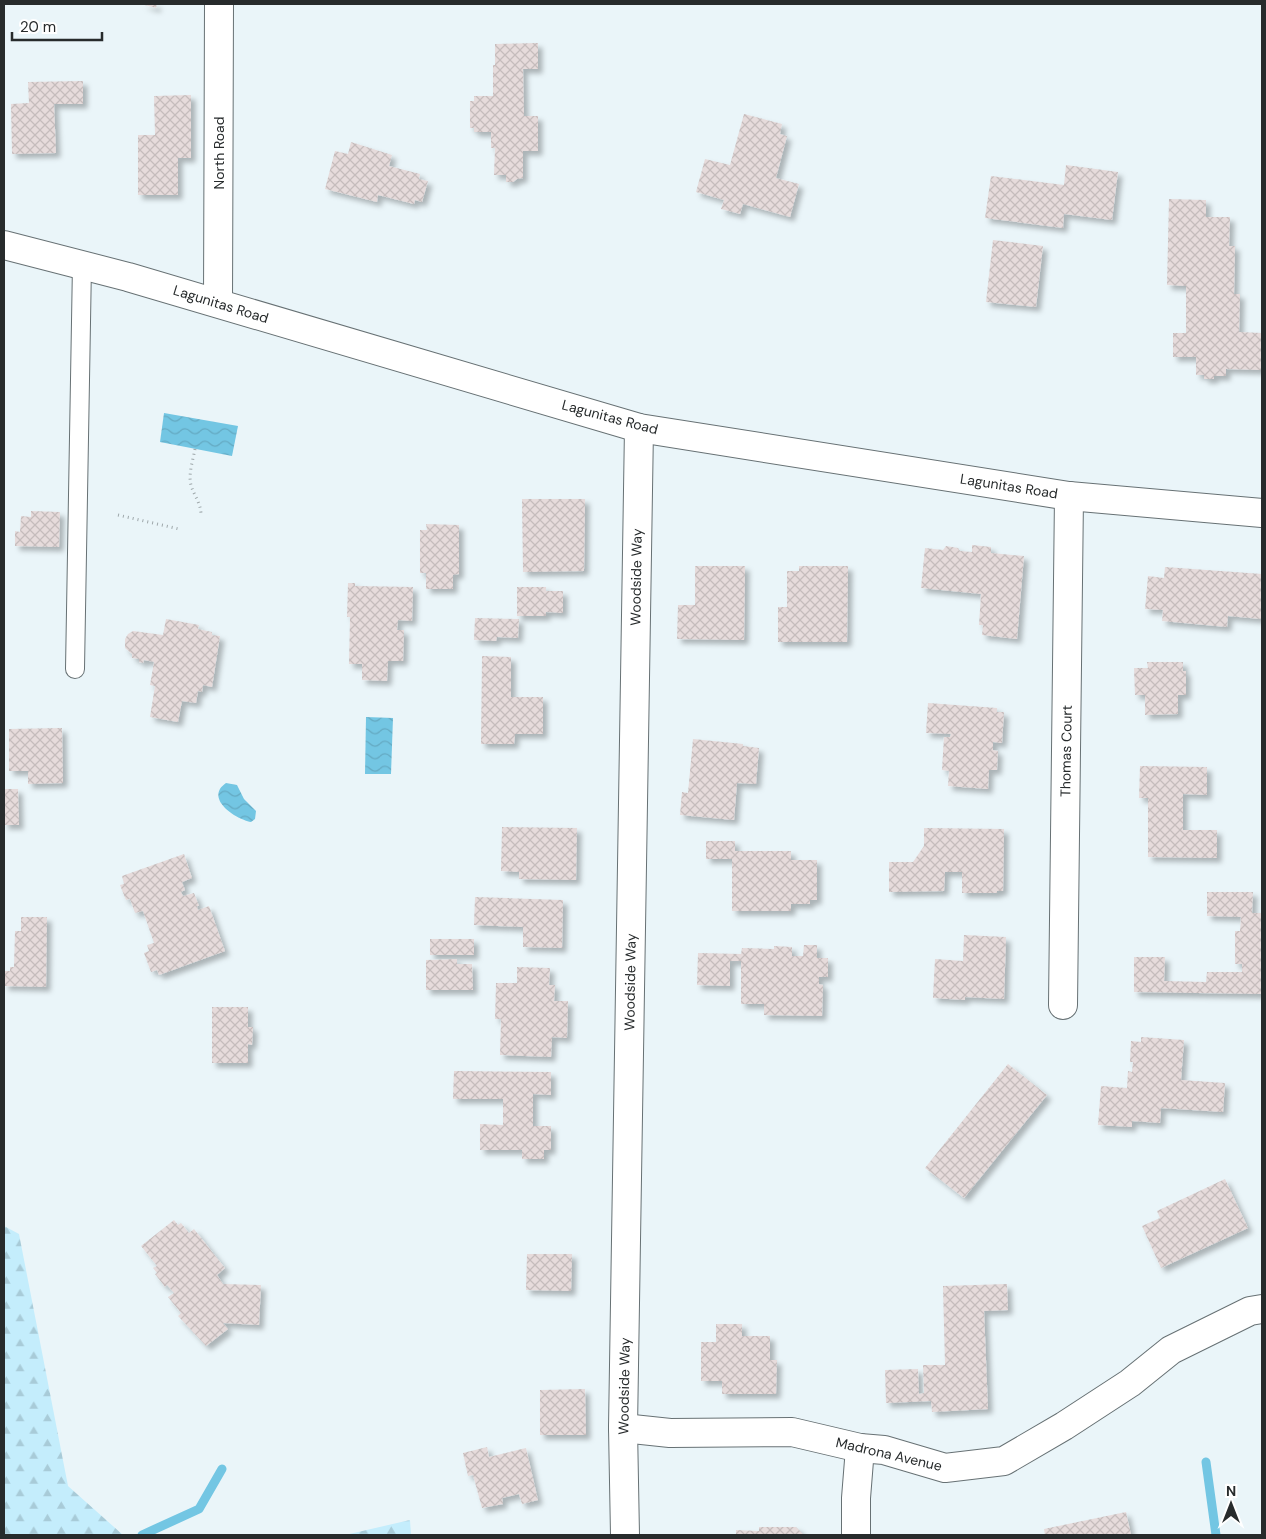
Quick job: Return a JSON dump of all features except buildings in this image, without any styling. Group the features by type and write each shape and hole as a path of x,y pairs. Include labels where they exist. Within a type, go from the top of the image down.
{"street":[{"name":"North Road","path":"218,303 220,4"},
{"name":"Lagunitas Road","path":"4,245 82,264 218,303 638,428 1069,496 1262,513"},
{"name":"Woodside Way","path":"625,1535 623,1428 638,428"},
{"name":"Thomas Court","path":"1062,1006 1069,496"},
{"name":"Madrona Avenue","path":"623,1428 670,1433 792,1432 860,1448 884,1450 945,1468 1004,1461 1064,1426 1130,1383 1171,1350 1250,1311 1262,1309"},
{"path":"856,1535 856,1498 860,1448"}],"lane":[{"path":"75,669 82,264"}],"path":[{"path":"196,449 190,484 201,508 201,515"},
{"path":"118,515 179,529"}],"green space":[{"path":"4,1226 19,1234 68,1486 123,1535 4,1535"},
{"path":"410,1520 411,1535 345,1535"}],"water":[{"path":"164,413 238,426 232,456 160,442"},
{"path":"366,717 393,718 391,774 365,774"},
{"path":"226,783 237,785 244,799 256,811 255,819 251,822 237,817 224,807 220,801 218,795 220,789"}],"waterway":[{"path":"1206,1462 1216,1535"},
{"path":"142,1535 199,1509 222,1469"}]}
